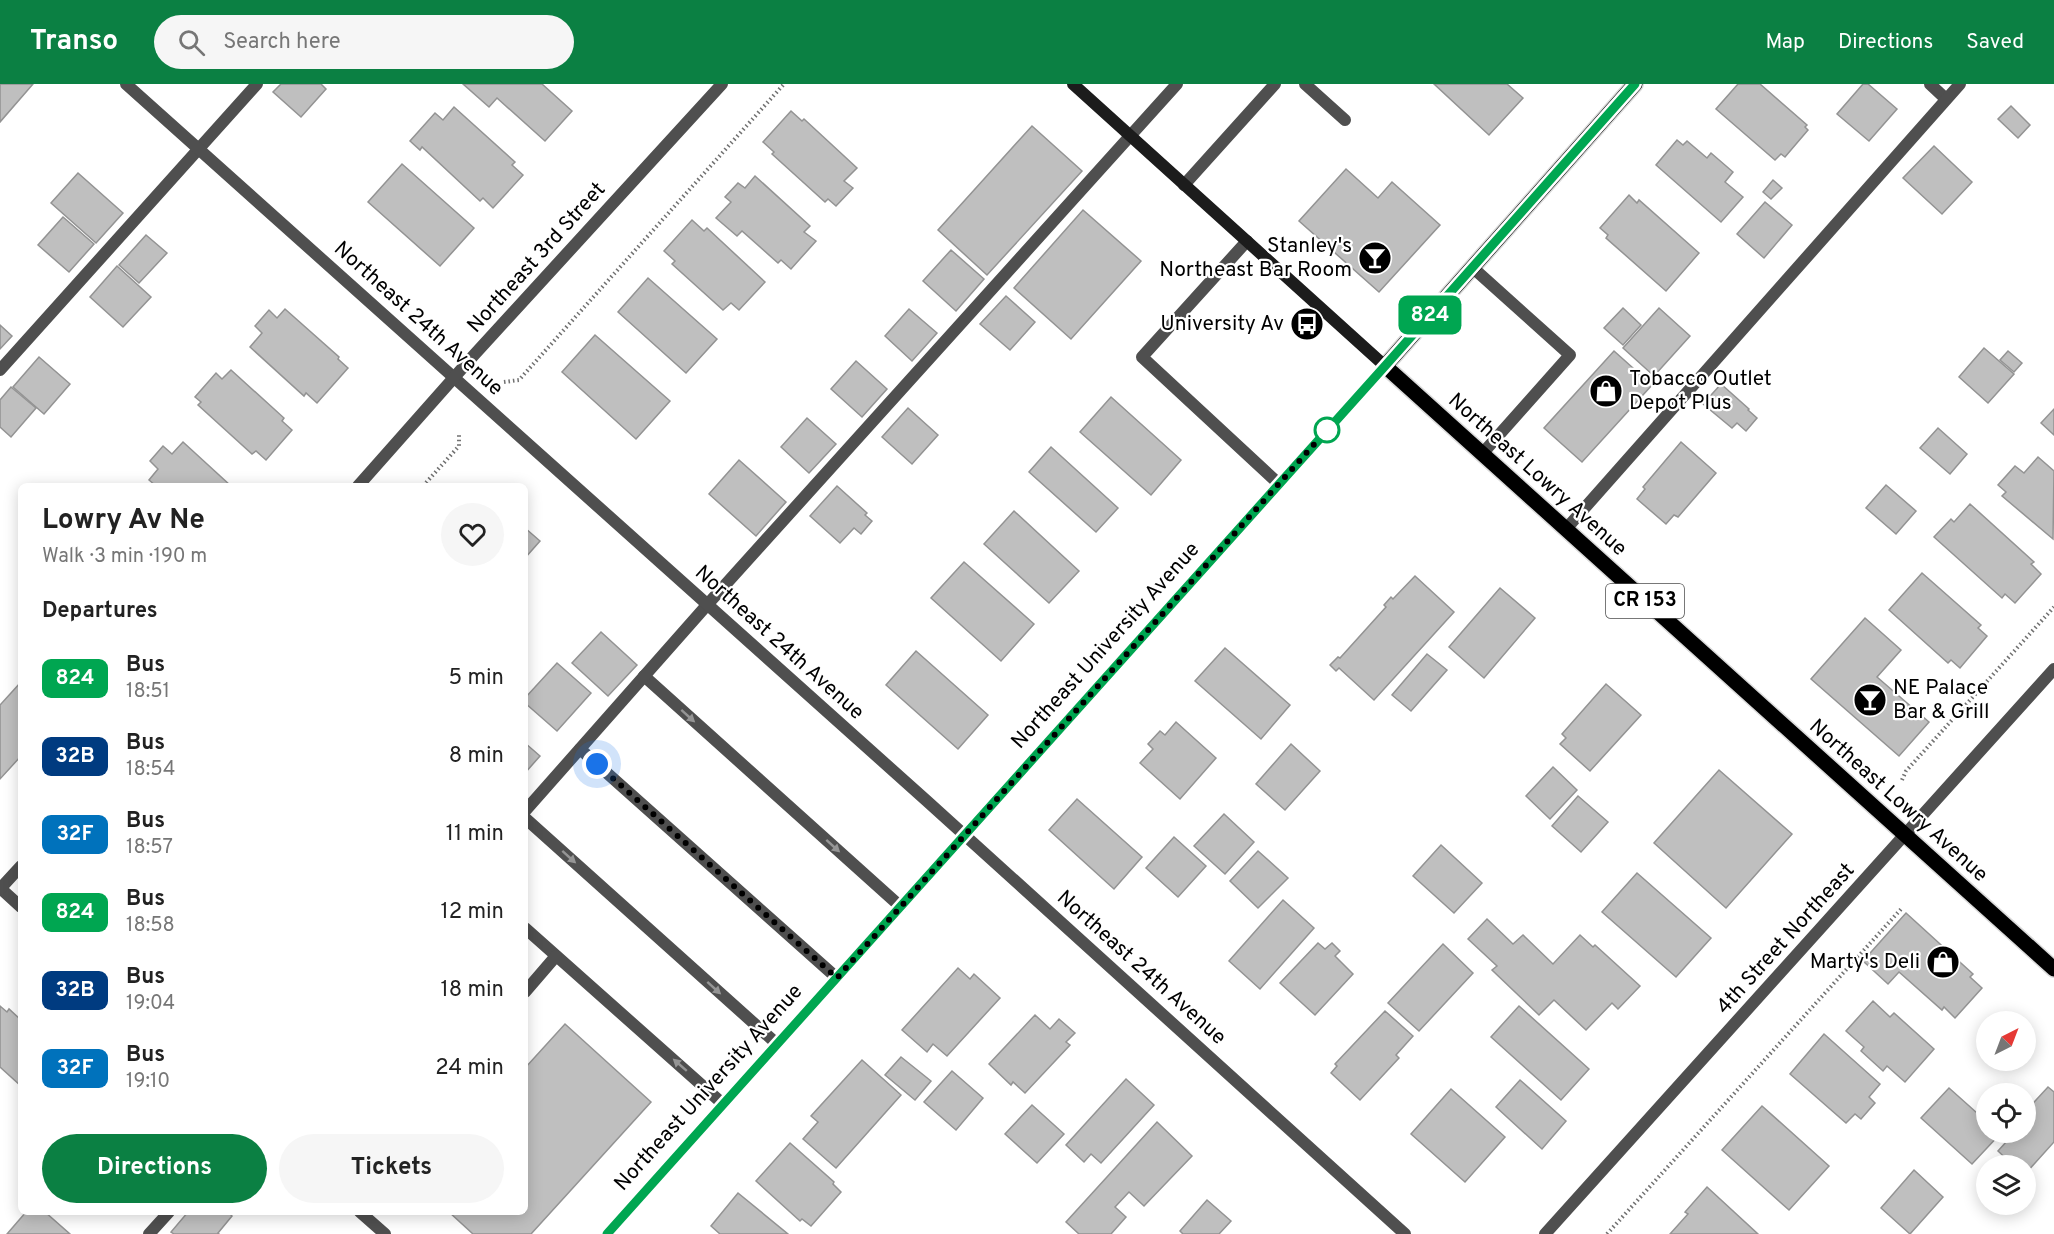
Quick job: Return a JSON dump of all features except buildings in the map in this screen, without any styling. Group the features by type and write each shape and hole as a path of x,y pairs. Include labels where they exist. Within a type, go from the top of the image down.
{"main road":[{"name":"Northeast Lowry Avenue","path":"1072,84 2054,969"},
{"name":"Northeast University Avenue","path":"607,1234 1635,84"}],"street":[{"name":"Northeast 24th Avenue","path":"126,84 964,834 1406,1234"},
{"path":"0,370 257,84"},
{"name":"Northeast 3rd Street","path":"361,483 722,84"},
{"path":"528,808 707,605 1177,84"},
{"path":"1184,185 1275,84"},
{"path":"1305,84 1345,120"},
{"path":"1930,84 1946,99"},
{"path":"1566,529 1960,84"},
{"path":"1246,241 1142,357 1279,484"},
{"path":"1472,267 1570,355 1482,454"},
{"name":"4th Street Northeast","path":"1545,1234 2054,669"},
{"path":"644,676 901,907"},
{"path":"580,749 837,978"},
{"path":"528,821 777,1044"},
{"path":"18,869 0,888 18,904"},
{"path":"528,930 723,1104"},
{"path":"528,989 556,956"},
{"path":"149,1234 166,1215"},
{"path":"363,1215 385,1234"}],"path":[{"path":"504,382 519,380 784,84"},
{"path":"426,483 459,446 459,433"},
{"path":"1902,780 1906,771 2054,607"},
{"path":"1607,1234 1902,908"}],"bus line":[{"name":"824","path":"607,1234 1635,84"}],"place":[{"name":"Stanley's Northeast Bar Room","path":"1375,258"},
{"name":"University Av","path":"1307,324"},
{"name":"Tobacco Outlet Depot Plus","path":"1606,391"},
{"name":"NE Palace Bar & Grill","path":"1870,700"},
{"name":"Marty's Deli","path":"1943,962"}],"route":[{"path":"597,764 837,978 1327,430"}]}
